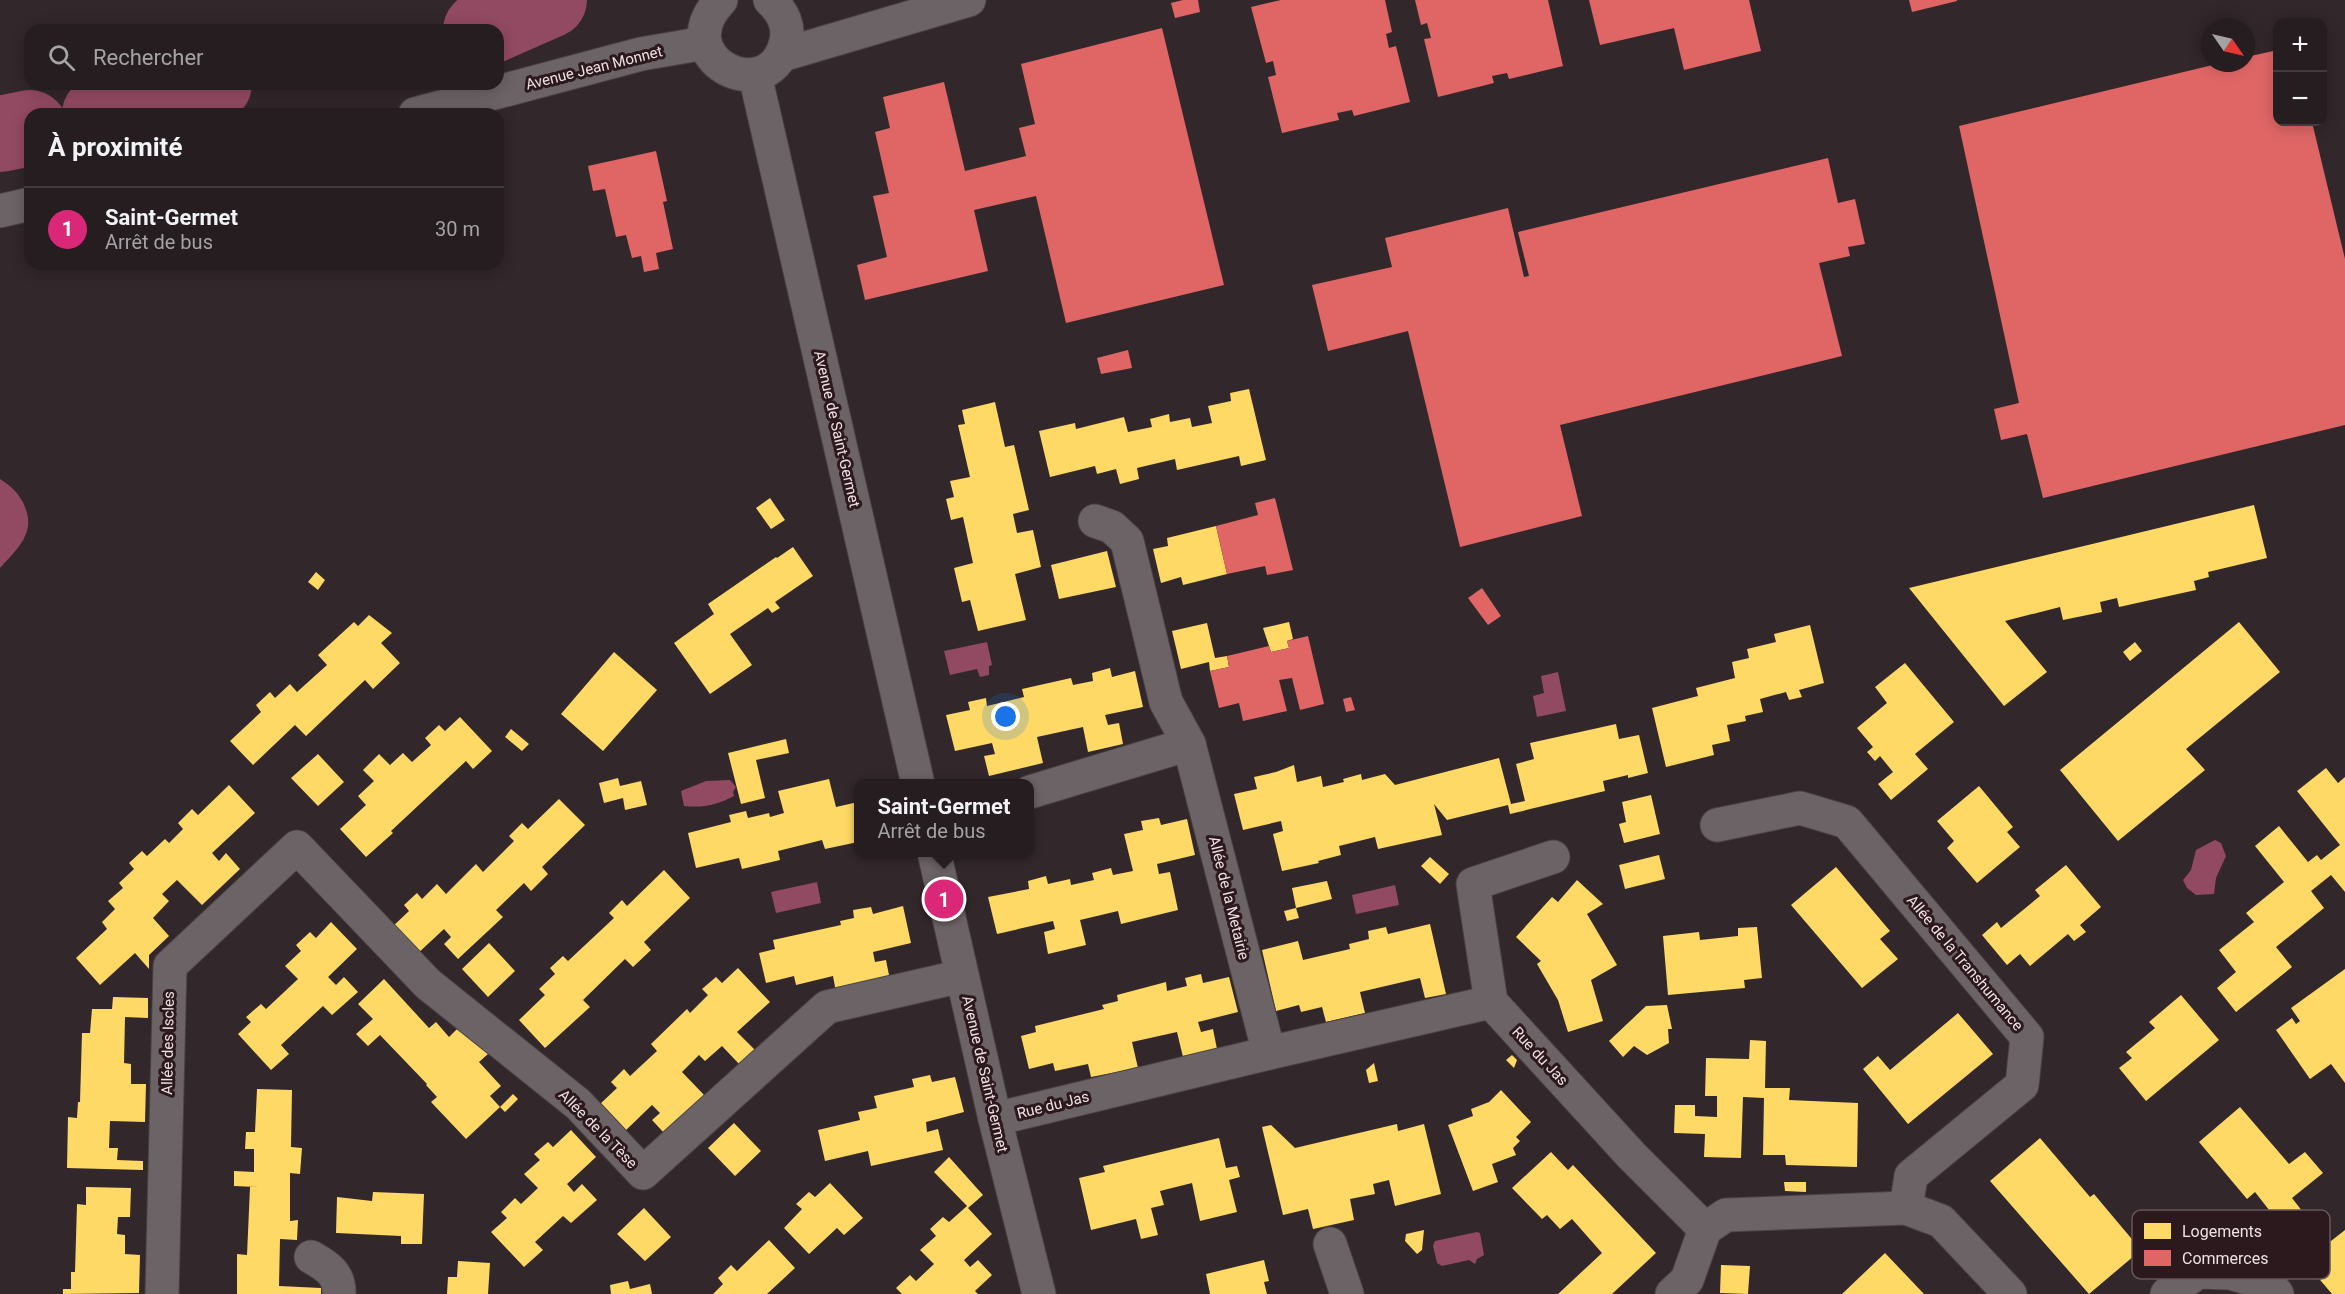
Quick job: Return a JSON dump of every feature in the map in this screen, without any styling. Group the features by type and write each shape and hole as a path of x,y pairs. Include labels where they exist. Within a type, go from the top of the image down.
{"street":[{"path":"721,0 710,11 705,27 705,43 712,58 724,69 739,75 755,75 771,67 783,55 969,0"},
{"path":"770,0 780,9 787,24 787,39 783,55"},
{"name":"Avenue Jean Monnet","path":"437,108 641,54 705,43"},
{"name":"Avenue de Saint-Germet","path":"755,75 917,779"},
{"path":"0,211 24,205"},
{"name":"Allée de la Metairie","path":"1095,521 1112,527 1127,541 1166,702 1189,744 1269,1053"},
{"path":"1034,790 1189,744"},
{"name":"Allée de la Transhumance","path":"1717,825 1800,807 1847,822 2027,1037 2022,1085 1911,1176 1906,1208"},
{"name":"Allée de la Tèse","path":"297,847 428,984 578,1104 643,1173 827,1007 962,976"},
{"name":"Allée des Iscles","path":"162,1294 170,966 297,847"},
{"name":"Avenue de Saint-Germet","path":"935,857 995,1119 1039,1294"},
{"path":"1491,1002 1473,884 1552,857"},
{"name":"Rue du Jas","path":"995,1119 1491,1002 1632,1156 1705,1229"},
{"path":"1672,1294 1688,1280 1705,1229 1726,1215 1906,1208 1941,1221 2010,1294"},
{"path":"1330,1244 1347,1294"},
{"path":"311,1257 330,1268 340,1283 339,1294"},
{"path":"2167,1294 2188,1279"},
{"path":"2251,1279 2269,1284 2277,1294"}],"shaded area":[{"path":"0,479 21,498 28,516 28,525 23,540 0,568"},
{"path":"987,642 992,665 989,666 989,675 980,677 977,669 950,675 944,651"},
{"path":"1558,672 1566,711 1537,717 1533,696 1544,693 1541,676"},
{"path":"730,780 736,787 733,792 734,796 710,805 684,806 681,791 706,781"},
{"path":"2215,840 2221,843 2226,856 2216,878 2214,894 2196,895 2187,888 2183,880 2191,870 2196,850"},
{"path":"817,882 821,903 776,913 771,892"},
{"path":"1395,885 1399,905 1356,914 1352,895"},
{"path":"1480,1233 1484,1255 1477,1259 1475,1264 1469,1260 1442,1266 1437,1263 1433,1246 1435,1241"}],"building: Logements":[{"path":"1249,389 1266,460 1241,466 1239,456 1177,470 1175,459 1137,468 1139,479 1120,484 1116,469 1097,474 1095,466 1050,477 1039,431 1075,423 1076,429 1124,417 1128,432 1152,427 1150,419 1169,414 1170,422 1190,418 1192,427 1212,423 1208,406 1231,401 1230,393"},
{"path":"995,402 1005,447 1014,445 1029,510 1013,514 1017,533 1033,530 1041,567 1015,574 1026,620 978,631 970,600 962,602 954,568 973,563 963,517 951,520 946,499 954,497 950,481 970,477 958,425 965,424 962,410"},
{"path":"770,498 785,520 771,529 756,508"},
{"path":"2254,505 2267,558 2208,572 2209,577 2194,581 2196,590 2119,607 2117,598 2100,602 2102,612 2063,620 2060,607 2005,621 2047,672 2004,706 1909,588"},
{"path":"1216,526 1227,574 1183,585 1181,577 1161,583 1153,549 1168,546 1167,538"},
{"path":"793,547 813,576 775,602 780,608 772,613 768,608 730,634 752,665 710,694 674,643 714,614 708,604"},
{"path":"1107,551 1116,587 1059,599 1051,565"},
{"path":"316,572 325,580 318,590 308,582"},
{"path":"369,615 392,633 381,643 400,663 373,689 365,680 306,736 295,725 253,765 230,741 261,712 256,705 270,692 275,698 290,684 297,692 327,665 318,655 354,622 358,626"},
{"path":"1289,622 1293,639 1287,641 1289,648 1271,652 1263,628"},
{"path":"2239,622 2280,672 2186,749 2205,770 2118,841 2060,770"},
{"path":"1207,623 1215,658 1227,656 1229,667 1210,671 1209,662 1181,669 1172,631"},
{"path":"1810,625 1824,683 1799,690 1802,697 1789,700 1786,692 1760,699 1763,712 1745,716 1746,721 1727,725 1730,741 1712,745 1714,755 1666,767 1652,708 1698,696 1696,688 1735,678 1732,662 1749,658 1747,649 1776,642 1774,634"},
{"path":"2135,642 2142,651 2130,661 2123,652"},
{"path":"614,652 657,690 603,751 561,714"},
{"path":"1905,663 1954,722 1915,754 1928,769 1891,800 1878,784 1893,772 1880,756 1875,761 1867,752 1873,747 1857,728 1887,703 1875,687"},
{"path":"1110,668 1112,677 1135,671 1143,707 1105,715 1108,725 1119,723 1123,744 1088,752 1083,727 1037,737 1043,763 989,776 984,756 995,754 992,743 955,751 946,715 970,710 968,702 986,698 987,706 1024,697 1022,689 1071,678 1073,685 1093,681 1092,673"},
{"path":"460,717 492,751 473,769 466,761 366,857 340,829 366,805 358,796 374,781 363,770 379,754 390,765 403,753 412,762 431,745 425,738 439,725 445,731"},
{"path":"1616,724 1619,739 1639,735 1648,773 1603,781 1605,791 1510,814 1508,805 1447,820 1434,804 1442,835 1378,849 1375,837 1339,846 1341,855 1318,861 1319,863 1282,871 1273,834 1283,831 1281,821 1243,830 1234,794 1257,789 1254,777 1294,765 1297,782 1321,776 1323,787 1344,782 1343,779 1361,774 1362,780 1385,774 1395,785 1499,758 1511,804 1525,801 1516,764 1534,759 1530,743"},
{"path":"511,729 529,744 522,751 505,737"},
{"path":"786,739 789,753 756,760 765,798 741,804 728,753"},
{"path":"318,754 344,782 318,806 291,778"},
{"path":"2326,768 2338,783 2345,777 2345,892 2331,875 2311,891 2324,908 2276,947 2292,967 2236,1012 2217,988 2236,972 2219,950 2254,922 2246,913 2284,882 2255,846 2279,826 2308,862 2317,855 2321,860 2340,845 2297,791"},
{"path":"618,778 620,786 641,781 647,805 625,810 623,798 604,803 599,783"},
{"path":"829,779 836,807 854,803 854,843 825,849 822,840 778,851 780,860 742,869 739,858 696,868 688,833 731,822 729,815 746,811 748,818 769,813 770,817 784,813 778,791"},
{"path":"229,785 255,813 212,853 219,861 226,853 240,869 202,905 177,880 162,894 169,901 153,918 169,936 149,955 149,969 135,953 100,985 76,958 107,929 102,922 115,909 108,901 123,888 119,883 134,869 129,863 142,851 147,856 165,839 169,843 183,829 178,823 192,809 198,815"},
{"path":"1979,786 2013,827 2007,832 2020,847 1977,883 1947,848 1954,841 1937,821"},
{"path":"1651,795 1660,834 1624,843 1619,824 1626,822 1622,802"},
{"path":"559,799 585,825 542,867 548,874 531,891 524,883 496,910 503,917 458,959 444,944 451,937 444,929 415,956 390,929 409,911 404,905 417,893 422,899 437,884 446,894 476,864 483,872 514,841 509,836 522,823 528,829"},
{"path":"1159,818 1161,825 1187,819 1195,855 1157,864 1159,874 1170,872 1178,910 1121,924 1118,911 1080,920 1086,945 1048,954 1044,932 1055,929 1053,921 997,934 988,897 1029,889 1028,881 1046,876 1048,884 1070,879 1071,885 1094,880 1092,873 1111,868 1113,875 1133,871 1124,834 1143,830 1141,821"},
{"path":"1659,855 1665,879 1625,889 1619,865"},
{"path":"1430,857 1449,874 1440,884 1421,866"},
{"path":"2066,865 2101,907 2080,925 2086,932 2074,941 2068,934 2030,966 2020,954 2007,965 1982,935 1997,922 2001,928 2040,896 2035,890"},
{"path":"1836,867 1890,931 1880,939 1898,959 1862,988 1791,905"},
{"path":"664,870 690,898 644,942 651,950 633,967 625,959 583,1000 590,1007 545,1048 519,1020 545,995 539,989 555,974 550,968 563,956 568,961 614,918 609,913 622,900 627,906"},
{"path":"1577,880 1603,904 1587,914 1617,965 1591,980 1603,1021 1568,1032 1558,1000 1537,964 1541,961 1516,937 1552,897 1558,902"},
{"path":"1327,881 1332,899 1296,908 1292,888"},
{"path":"903,906 911,943 873,952 875,962 886,960 890,980 836,992 833,976 796,985 794,976 766,983 759,953 775,949 773,940 841,925 840,921 854,918 853,910 871,907 873,914"},
{"path":"1296,908 1299,918 1287,921 1284,911"},
{"path":"331,922 357,949 328,977 336,985 344,977 358,992 332,1015 323,1006 281,1045 289,1054 271,1070 238,1034 251,1022 246,1017 261,1004 266,1009 298,979 285,966 301,951 296,945 310,932 316,938"},
{"path":"1430,924 1446,994 1425,998 1420,978 1360,992 1365,1013 1326,1022 1322,1007 1301,1012 1299,1005 1276,1011 1262,950 1298,941 1303,960 1350,949 1349,944 1369,939 1368,931 1386,927 1388,934"},
{"path":"1757,927 1762,978 1744,980 1745,988 1668,995 1663,936 1699,932 1700,940 1738,936 1738,928"},
{"path":"489,943 515,971 488,997 462,969"},
{"path":"738,968 770,1002 737,1032 755,1050 740,1065 722,1046 705,1061 699,1055 682,1072 706,1097 665,1134 652,1120 660,1113 652,1105 624,1132 599,1105 617,1088 611,1082 624,1069 630,1076 657,1051 651,1044 687,1009 690,1013 708,995 702,989 716,977 722,983"},
{"path":"2345,969 2345,1083 2331,1064 2310,1079 2276,1030 2292,1018 2296,1024 2300,1021 2291,1008"},
{"path":"1201,974 1203,983 1229,977 1238,1012 1198,1022 1201,1032 1213,1029 1217,1049 1183,1057 1177,1032 1132,1042 1138,1068 1091,1077 1088,1064 1055,1071 1053,1063 1029,1069 1021,1036 1036,1032 1035,1026 1104,1009 1102,1005 1118,1001 1117,995 1166,982 1167,991 1187,986 1185,978"},
{"path":"384,979 429,1028 436,1022 449,1037 461,1025 488,1054 479,1062 501,1086 490,1096 500,1107 466,1139 431,1102 437,1097 427,1084 380,1035 368,1046 356,1034 373,1019 358,1004"},
{"path":"2181,995 2219,1040 2146,1101 2119,1068 2132,1058 2126,1052 2155,1028 2149,1022"},
{"path":"113,997 148,998 148,1018 125,1017 124,1063 131,1064 131,1084 146,1084 145,1122 110,1121 109,1148 118,1148 117,1160 143,1161 143,1170 67,1168 68,1117 77,1118 78,1102 80,1102 82,1033 90,1033 92,1009 112,1009"},
{"path":"1667,1005 1672,1029 1668,1029 1669,1043 1647,1055 1634,1046 1623,1057 1609,1041 1646,1006"},
{"path":"1958,1013 1993,1054 1908,1124 1863,1069 1878,1056 1890,1070"},
{"path":"1750,1040 1766,1041 1765,1088 1790,1088 1789,1100 1858,1103 1857,1167 1786,1165 1785,1155 1763,1155 1764,1098 1743,1097 1741,1158 1704,1157 1705,1134 1674,1133 1675,1105 1695,1105 1695,1116 1717,1117 1717,1096 1705,1096 1706,1058 1749,1059"},
{"path":"1512,1055 1517,1060 1514,1068 1506,1060"},
{"path":"1374,1063 1378,1081 1369,1083 1366,1070"},
{"path":"930,1075 932,1082 955,1077 964,1112 926,1122 927,1132 938,1129 943,1150 871,1166 868,1151 825,1161 818,1130 860,1120 858,1112 877,1108 874,1096 914,1087 912,1079"},
{"path":"257,1089 292,1090 291,1147 302,1148 300,1174 290,1173 290,1221 298,1220 297,1240 280,1239 279,1286 321,1288 321,1294 237,1294 237,1254 247,1255 250,1187 258,1187 234,1186 234,1171 254,1172 254,1149 245,1149 246,1132 255,1132"},
{"path":"1501,1090 1531,1122 1516,1137 1520,1141 1513,1148 1516,1155 1492,1164 1498,1182 1473,1191 1448,1125 1473,1116 1471,1109 1489,1102"},
{"path":"513,1094 518,1099 505,1112 500,1107"},
{"path":"2240,1107 2289,1164 2305,1152 2323,1173 2292,1198 2301,1210 2269,1210 2255,1192 2247,1199 2199,1142"},
{"path":"734,1123 761,1151 735,1176 708,1148"},
{"path":"1397,1124 1398,1131 1424,1124 1441,1194 1395,1206 1389,1180 1373,1184 1375,1194 1350,1199 1354,1220 1313,1229 1308,1209 1283,1215 1262,1127 1271,1125 1295,1148"},
{"path":"571,1130 596,1157 567,1184 574,1192 582,1184 597,1200 571,1223 563,1216 535,1242 543,1250 524,1267 491,1232 507,1218 501,1212 515,1198 521,1204 538,1188 524,1174 540,1160 534,1154 548,1142 553,1147"},
{"path":"1219,1138 1226,1168 1237,1166 1240,1177 1229,1180 1237,1212 1200,1221 1192,1183 1160,1191 1164,1205 1151,1208 1158,1235 1141,1239 1136,1219 1091,1230 1079,1178 1105,1172 1103,1166"},
{"path":"2040,1138 2090,1197 2094,1194 2132,1239 2132,1258 2089,1294 1990,1181"},
{"path":"1551,1152 1568,1170 1573,1165 1656,1253 1612,1294 1558,1294 1602,1253 1572,1219 1560,1229 1547,1215 1542,1219 1512,1188"},
{"path":"949,1157 983,1195 968,1208 992,1234 964,1260 970,1267 978,1260 992,1275 975,1291 978,1294 902,1294 896,1288 910,1275 916,1281 934,1264 920,1250 936,1236 930,1229 943,1217 949,1222 967,1206 934,1172"},
{"path":"1784,1182 1806,1182 1806,1192 1785,1191"},
{"path":"830,1183 863,1218 844,1235 837,1228 809,1254 784,1228 802,1209 796,1204 809,1192 815,1197"},
{"path":"86,1187 131,1188 130,1217 118,1217 117,1234 125,1235 125,1254 140,1255 139,1293 63,1294 63,1289 71,1289 71,1272 75,1272 77,1204 86,1205"},
{"path":"373,1192 424,1194 422,1244 401,1244 401,1236 336,1233 337,1197 372,1201"},
{"path":"644,1208 671,1237 645,1261 617,1234"},
{"path":"1424,1230 1422,1250 1417,1254 1405,1241 1406,1234"},
{"path":"2345,1230 2345,1294 2332,1294 2319,1279 2330,1279 2331,1241"},
{"path":"769,1240 795,1268 767,1294 713,1294 723,1284 718,1278 731,1265 737,1271"},
{"path":"1885,1253 1924,1294 1842,1294"},
{"path":"1264,1260 1269,1281 1264,1282 1267,1294 1210,1294 1206,1274"},
{"path":"458,1261 490,1263 488,1294 447,1294 448,1277 457,1277"},
{"path":"1721,1265 1750,1266 1748,1294 1720,1293"},
{"path":"628,1281 630,1289 650,1284 652,1294 611,1294 610,1285"}],"building: Commerces":[{"path":"1198,0 1200,12 1175,18 1171,3"},
{"path":"1281,0 1385,0 1392,32 1386,34 1389,48 1396,46 1410,102 1354,116 1352,110 1337,113 1339,120 1282,133 1268,77 1276,75 1273,61 1266,63 1251,7"},
{"path":"1415,0 1548,0 1563,66 1509,79 1507,73 1492,76 1494,83 1438,97 1424,39 1431,38 1427,23 1421,25"},
{"path":"1589,0 1749,0 1761,51 1684,70 1674,28 1600,45"},
{"path":"1909,0 1957,0 1957,1 1912,12"},
{"path":"1162,28 1224,285 1066,323 1036,196 974,210 988,271 865,300 857,265 887,257 873,196 889,193 875,132 890,128 883,97 944,82 965,171 1026,156 1019,128 1035,124 1021,64"},
{"path":"2273,51 2273,126 2313,126 2345,259 2345,425 2043,498 2027,434 2001,440 1994,409 2019,403 1959,126 2201,68 2201,72 2255,72 2255,55"},
{"path":"656,151 667,201 663,202 673,249 656,253 659,269 644,272 641,256 632,258 626,235 616,237 605,189 593,191 588,166"},
{"path":"1828,158 1838,203 1855,199 1865,244 1848,247 1850,256 1819,263 1842,356 1560,425 1582,516 1460,547 1408,331 1328,351 1312,285 1392,267 1385,238 1508,208 1524,277 1529,276 1518,232"},
{"path":"1128,350 1132,368 1101,374 1097,358"},
{"path":"1275,498 1293,570 1267,575 1265,566 1227,574 1216,526 1258,515 1255,503"},
{"path":"1482,588 1501,616 1488,625 1468,598"},
{"path":"1308,636 1324,704 1300,710 1292,678 1279,680 1287,711 1243,721 1239,703 1219,708 1210,671 1229,667 1227,656 1269,646 1271,652 1289,648 1287,641"},
{"path":"1351,697 1355,710 1346,712 1343,699"}],"waterway":[{"path":"495,24 549,0"},
{"path":"123,108 191,90"},
{"path":"0,134 24,129"}],"place":[{"name":"Saint-Germet","path":"944,899"}]}
